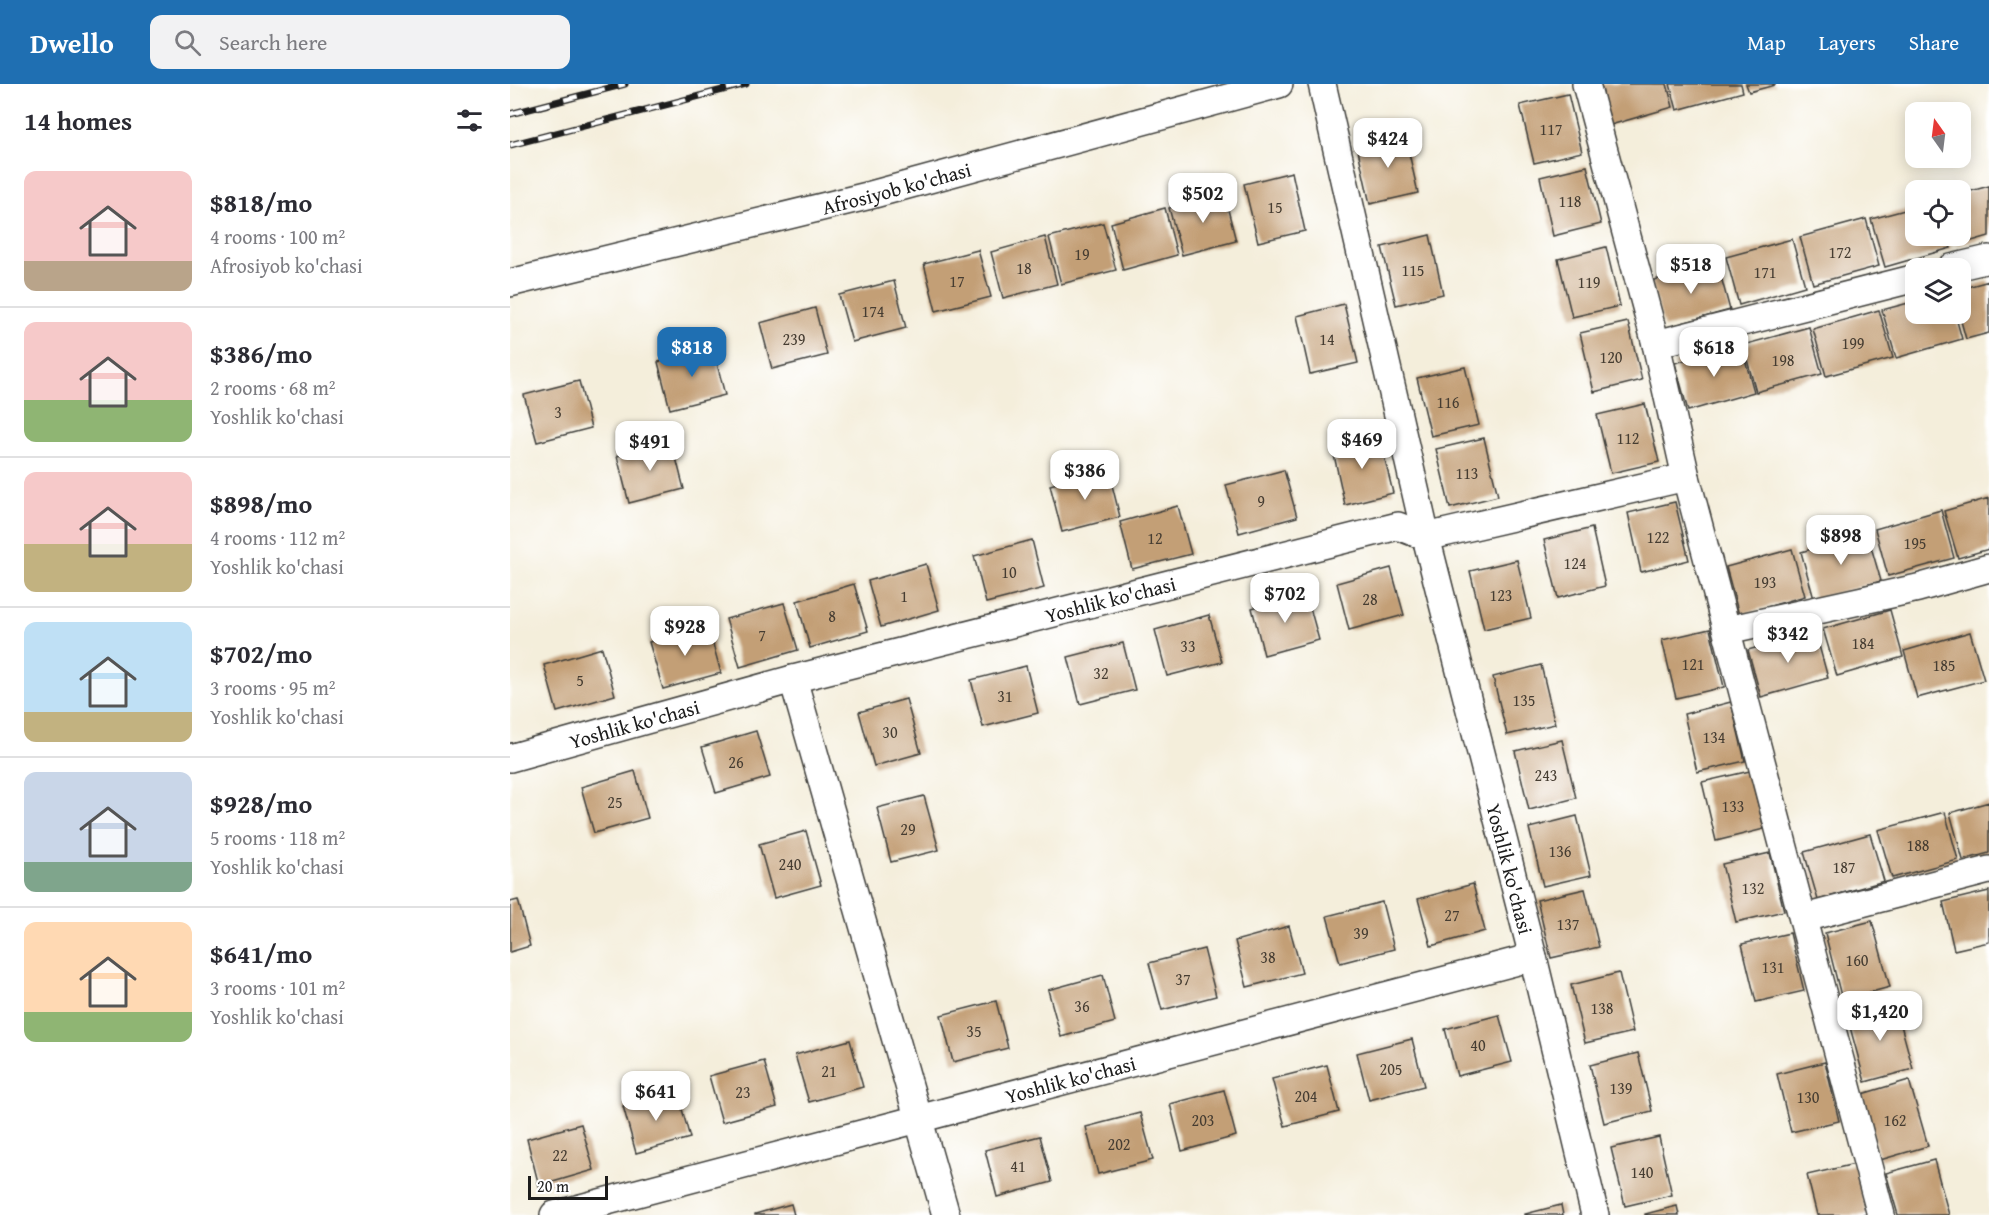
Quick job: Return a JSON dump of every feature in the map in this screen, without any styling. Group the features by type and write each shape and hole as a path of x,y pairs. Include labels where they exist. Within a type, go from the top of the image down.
{"street":[{"name":"Afrosiyob ko'chasi","path":"510,283 867,196 1279,84"},
{"name":"Yoshlik ko'chasi","path":"1322,84 1426,537 1533,957 1595,1215"},
{"path":"1586,84 1656,344 1686,477 1881,1215"},
{"path":"1971,263 1989,259"},
{"path":"1656,344 1905,281"},
{"path":"1426,537 1686,477"},
{"name":"Yoshlik ko'chasi","path":"510,758 793,679 1398,526 1426,537"},
{"path":"1727,630 1918,588 1989,567"},
{"path":"793,679 946,1215"},
{"path":"1804,918 1989,870"},
{"name":"Yoshlik ko'chasi","path":"554,1215 1533,957"}],"building":[{"path":"1595,84 1667,84 1673,107 1607,126"},
{"path":"1670,84 1741,84 1743,92 1677,110"},
{"path":"1746,84 1775,84 1775,85 1749,92"},
{"path":"1568,94 1582,152 1534,163 1520,105"},
{"path":"1405,135 1418,193 1370,204 1357,146"},
{"path":"1587,166 1601,224 1553,236 1540,177"},
{"path":"1292,172 1305,231 1258,242 1244,184"},
{"path":"1989,186 1989,236 1971,241 1971,191"},
{"path":"1224,194 1236,241 1182,255 1169,208"},
{"path":"1165,208 1177,255 1123,270 1111,223"},
{"path":"1905,210 1905,246 1950,246 1951,248 1916,258 1905,258 1905,261 1885,267 1871,219"},
{"path":"1866,219 1879,266 1813,284 1800,237"},
{"path":"1103,223 1116,270 1061,284 1049,237"},
{"path":"1430,235 1443,294 1396,305 1382,247"},
{"path":"1045,237 1057,284 1003,298 991,252"},
{"path":"1792,239 1805,286 1739,305 1726,257"},
{"path":"1606,247 1620,306 1572,317 1558,259"},
{"path":"978,250 991,297 936,311 924,264"},
{"path":"1717,262 1730,310 1664,328 1651,281"},
{"path":"894,281 906,328 852,342 839,295"},
{"path":"1989,281 1989,333 1966,339 1962,324 1971,324 1971,286"},
{"path":"1344,304 1358,363 1310,374 1297,316"},
{"path":"1905,304 1905,324 1958,324 1962,339 1896,358 1882,310"},
{"path":"815,308 827,355 772,369 760,323"},
{"path":"1879,310 1893,358 1826,376 1813,329"},
{"path":"1628,322 1642,380 1594,392 1580,333"},
{"path":"1809,327 1822,374 1756,392 1743,345"},
{"path":"1741,345 1754,392 1688,411 1675,363"},
{"path":"713,348 725,395 670,409 658,362"},
{"path":"1465,367 1479,425 1431,436 1417,378"},
{"path":"579,381 591,428 537,442 524,395"},
{"path":"1645,404 1659,462 1611,473 1597,415"},
{"path":"1379,435 1393,493 1345,505 1332,446"},
{"path":"1484,438 1498,496 1450,508 1436,449"},
{"path":"672,442 684,489 629,503 617,456"},
{"path":"1108,469 1120,517 1062,532 1050,485"},
{"path":"1284,470 1297,517 1239,533 1226,485"},
{"path":"1989,498 1989,549 1958,558 1944,511"},
{"path":"1675,502 1689,560 1641,572 1628,513"},
{"path":"1178,506 1191,554 1132,569 1120,522"},
{"path":"1941,510 1954,558 1888,576 1875,529"},
{"path":"1592,528 1605,586 1558,598 1544,540"},
{"path":"1867,533 1881,581 1814,599 1801,552"},
{"path":"1032,540 1044,588 986,603 974,556"},
{"path":"1792,549 1805,596 1739,615 1726,567"},
{"path":"1517,560 1531,618 1484,629 1470,571"},
{"path":"926,564 939,610 881,627 868,581"},
{"path":"1391,568 1404,615 1349,630 1337,583"},
{"path":"854,584 868,631 810,648 797,601"},
{"path":"1306,593 1319,640 1264,655 1252,608"},
{"path":"784,603 798,650 740,667 726,619"},
{"path":"1890,610 1903,657 1837,676 1823,629"},
{"path":"1209,615 1222,662 1167,676 1155,630"},
{"path":"708,626 721,673 663,689 649,642"},
{"path":"1710,629 1724,687 1676,698 1662,640"},
{"path":"1815,631 1828,678 1761,697 1748,650"},
{"path":"1970,632 1984,680 1917,698 1904,651"},
{"path":"1123,643 1135,690 1080,704 1068,657"},
{"path":"602,648 615,695 557,712 544,665"},
{"path":"1541,665 1555,724 1507,735 1493,677"},
{"path":"1026,666 1038,713 983,727 971,680"},
{"path":"906,699 921,753 874,766 859,712"},
{"path":"1731,702 1745,761 1697,772 1684,714"},
{"path":"756,731 770,777 716,793 702,747"},
{"path":"1562,740 1576,798 1529,810 1515,751"},
{"path":"635,771 648,818 594,833 581,787"},
{"path":"1750,771 1764,829 1716,841 1702,782"},
{"path":"924,796 939,850 891,862 877,808"},
{"path":"1989,802 1989,853 1963,860 1950,813"},
{"path":"1945,812 1958,860 1892,878 1878,830"},
{"path":"1577,816 1591,875 1543,886 1529,828"},
{"path":"806,831 821,885 774,898 759,844"},
{"path":"1870,834 1884,881 1818,900 1804,852"},
{"path":"1770,853 1784,911 1736,922 1722,864"},
{"path":"1473,884 1485,931 1431,946 1418,899"},
{"path":"1585,889 1599,947 1551,958 1537,900"},
{"path":"1989,891 1989,942 1954,950 1943,902"},
{"path":"518,900 530,946 510,952 510,902"},
{"path":"1382,902 1394,949 1340,963 1327,916"},
{"path":"1872,921 1890,987 1842,1000 1825,933"},
{"path":"1289,926 1302,973 1247,987 1235,941"},
{"path":"1790,933 1804,991 1756,1002 1742,944"},
{"path":"1204,949 1216,996 1162,1010 1149,963"},
{"path":"1619,973 1633,1032 1585,1043 1571,985"},
{"path":"1103,975 1115,1022 1061,1037 1048,990"},
{"path":"996,1001 1008,1048 953,1062 941,1015"},
{"path":"1895,1003 1913,1069 1865,1082 1847,1016"},
{"path":"1499,1015 1512,1062 1457,1076 1445,1029"},
{"path":"1412,1039 1424,1086 1369,1100 1357,1053"},
{"path":"850,1040 863,1087 809,1102 795,1055"},
{"path":"1638,1053 1652,1111 1604,1123 1590,1065"},
{"path":"764,1061 777,1107 722,1122 709,1076"},
{"path":"1825,1062 1839,1121 1791,1132 1777,1074"},
{"path":"1327,1065 1339,1112 1285,1126 1272,1079"},
{"path":"1909,1080 1928,1146 1880,1160 1862,1094"},
{"path":"1224,1090 1236,1136 1182,1151 1170,1104"},
{"path":"677,1091 690,1138 636,1153 623,1106"},
{"path":"1140,1113 1153,1160 1098,1174 1086,1127"},
{"path":"581,1124 594,1170 539,1186 527,1139"},
{"path":"1040,1136 1052,1182 997,1197 985,1150"},
{"path":"1659,1137 1672,1195 1625,1206 1611,1148"},
{"path":"1934,1160 1949,1215 1898,1215 1886,1173"},
{"path":"1855,1164 1867,1215 1817,1215 1807,1175"},
{"path":"791,1204 794,1215 755,1215 755,1214"},
{"path":"1561,1205 1563,1215 1525,1215 1525,1214"},
{"path":"1677,1206 1679,1215 1645,1215 1645,1214"}],"railway":[{"path":"510,114 625,84"},
{"path":"510,145 746,84"}]}
